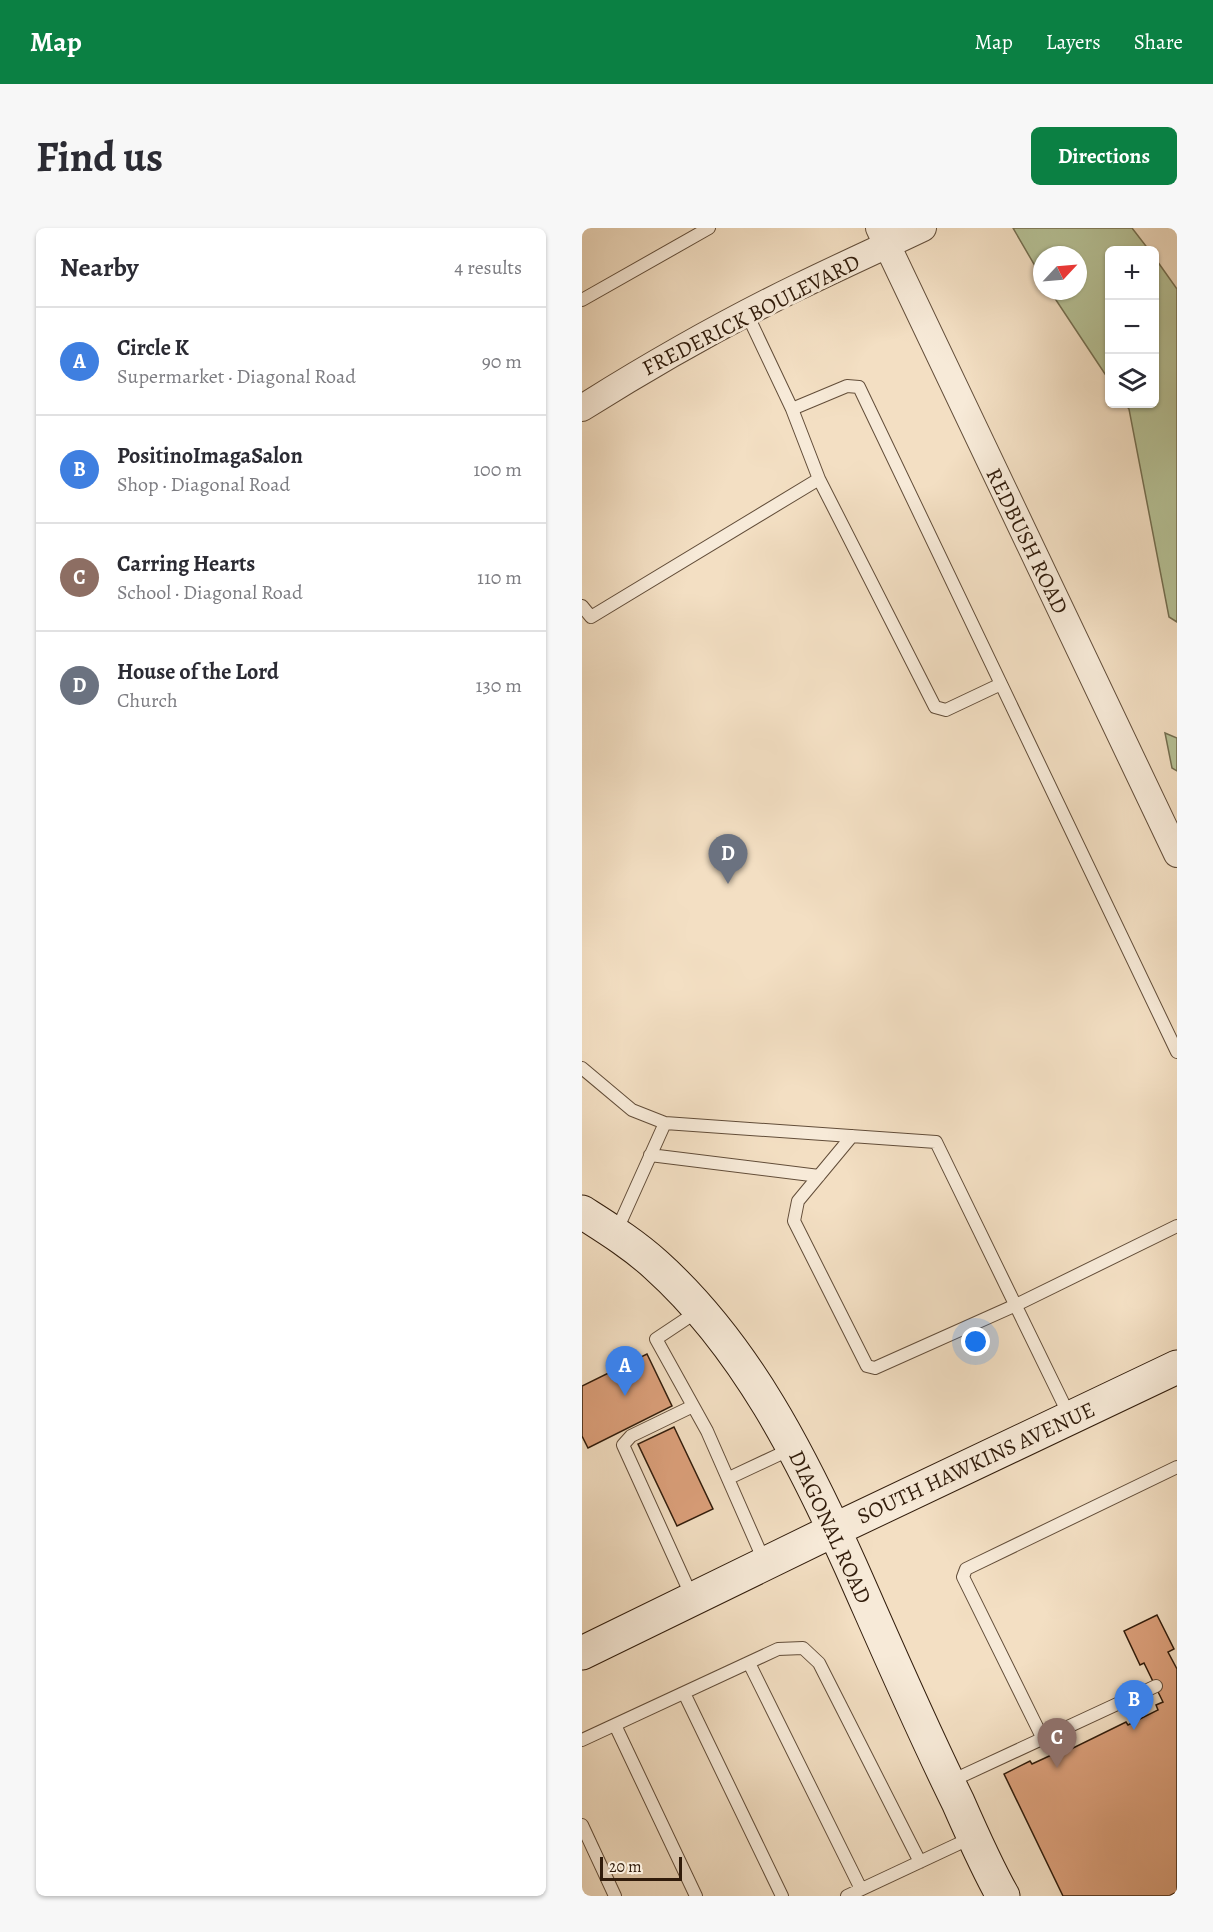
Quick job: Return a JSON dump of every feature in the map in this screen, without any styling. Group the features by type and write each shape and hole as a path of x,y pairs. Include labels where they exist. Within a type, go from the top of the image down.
{"street":[{"name":"FREDERICK BOULEVARD","path":"582,408 628,379 797,288 883,237 922,228"},
{"name":"REDBUSH ROAD","path":"883,237 1177,854"},
{"name":"DIAGONAL ROAD","path":"595,1224 655,1264 731,1348 763,1396 794,1448 834,1530 948,1782 1003,1896"},
{"name":"SOUTH HAWKINS AVENUE","path":"582,1653 1177,1367"}],"lane":[{"path":"582,300 709,228"},
{"path":"747,314 792,409 819,479 936,707 946,710 1001,684"},
{"path":"792,409 847,386 859,387 1177,1052"},
{"path":"584,613 591,617 819,479"},
{"path":"582,1068 632,1110 665,1123 936,1142 1071,1418"},
{"path":"595,1224 650,1155 665,1123"},
{"path":"852,1136 798,1201 794,1221 867,1366 875,1368 1016,1305 1177,1226"},
{"path":"650,1155 819,1176"},
{"path":"699,1310 656,1339 707,1431 765,1564"},
{"path":"692,1599 623,1445 631,1436 693,1406"},
{"path":"729,1478 794,1448"},
{"path":"1042,1737 963,1577 966,1569 1177,1467"},
{"path":"582,1740 778,1649 803,1648 819,1663 920,1862"},
{"path":"749,1663 861,1889"},
{"path":"948,1782 1156,1686"},
{"path":"684,1693 782,1896"},
{"path":"615,1725 696,1896"},
{"path":"582,1825 615,1896"},
{"path":"847,1896 974,1836"}],"green space":[{"path":"1013,228 1132,228 1146,246 1105,246 1105,374 1056,300 1087,300 1087,246 1033,246 1033,262"},
{"path":"1159,264 1177,289 1177,622 1169,617 1129,409 1159,408"},
{"path":"1165,733 1177,738 1177,771 1172,768"}],"building":[{"path":"647,1354 672,1406 588,1448 582,1436 582,1386"},
{"path":"674,1427 713,1509 677,1526 638,1444"},
{"path":"1157,1615 1174,1649 1168,1652 1177,1669 1177,1892 1169,1896 1063,1896 1004,1774 1030,1761 1032,1764 1060,1751 1061,1754 1126,1722 1128,1725 1158,1710 1156,1705 1163,1702 1144,1663 1140,1665 1124,1631"}],"place":[{"name":"House of the Lord","path":"728,884"},
{"name":"Circle K","path":"625,1396"},
{"name":"PositinoImagaSalon","path":"1134,1730"},
{"name":"Carring Hearts","path":"1057,1768"}]}
